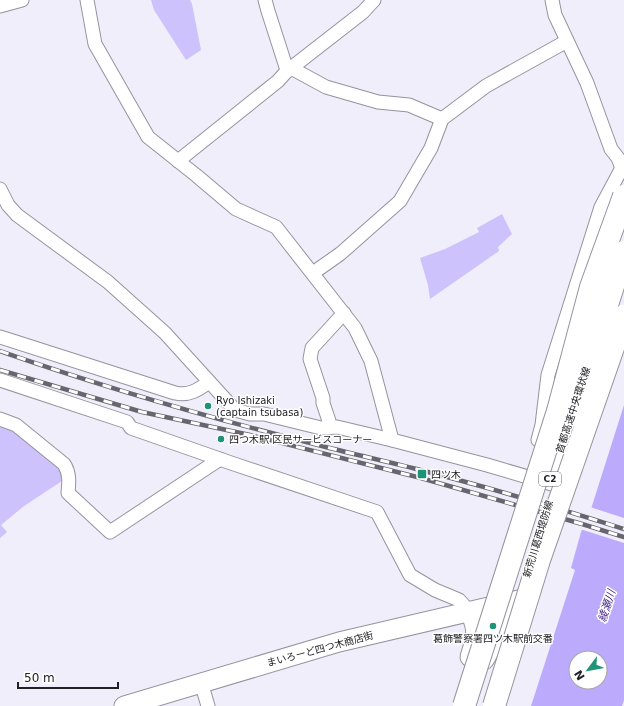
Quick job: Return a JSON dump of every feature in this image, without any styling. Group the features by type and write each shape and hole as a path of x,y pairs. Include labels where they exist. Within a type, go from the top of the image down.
{"highway":[{"path":"464,706 558,411 591,287 624,196"},
{"name":"首都高速中央環状線","path":"477,706 624,252"},
{"path":"494,706 539,560 624,316"},
{"path":"506,706 598,422 624,348"}],"main road":[{"name":"新荒川葛西堤防線","path":"487,706 587,382 624,273"},
{"name":"新荒川葛西堤防線","path":"457,706 519,600"},
{"name":"まいろーど四つ木商店街","path":"124,706 339,642 519,600"},
{"name":"新荒川葛西堤防線","path":"457,706 476,636 476,625 470,612"}],"street":[{"path":"0,6 22,0"},
{"path":"87,0 95,44 148,138 236,209 276,227 355,328 370,361 392,440"},
{"path":"265,0 286,67 291,68 326,87 378,102 409,105 442,119"},
{"path":"178,161 278,81 286,72 363,12 374,0"},
{"path":"526,476 542,425 548,375 601,207 623,166 611,149 587,83 555,15 552,0"},
{"path":"313,273 340,254 400,201 431,148 442,119 486,86 567,40"},
{"path":"0,189 8,205 108,282 164,333 230,406 241,412 250,414 264,414 321,428 331,427 392,440 555,485"},
{"path":"331,427 310,359 312,348 344,313"},
{"path":"0,337 181,395 192,393 209,382"},
{"path":"0,380 127,422 131,428 377,512 410,575 435,590 459,600 470,612"},
{"path":"0,419 16,425 64,464 68,469 68,493 110,532 220,459"},
{"path":"201,682 208,706"}],"shaded area":[{"path":"151,0 190,0 201,50 186,60 154,10"},
{"path":"502,214 512,234 498,247 499,251 430,299 428,285 420,258 445,249 479,232 477,228"},
{"path":"0,424 12,430 61,467 64,472 62,481 24,506 1,525 7,532 0,538"}],"water":[{"name":"綾瀬川","path":"624,405 624,700 622,706 531,706 575,570 571,568 581,532 591,509"}],"pier":[{"path":"590,507 624,518 624,543 580,529"}],"railway":[{"path":"0,351 80,378 201,414 474,484 624,529"},
{"path":"0,370 142,412 250,435 421,478 624,537"}],"place":[{"name":"Ryo Ishizaki (captain tsubasa)","path":"208,406"},
{"name":"四つ木駅 区民サービスコーナー","path":"221,439"},
{"name":"四ツ木","path":"422,474"},
{"name":"葛飾警察署四ツ木駅前交番","path":"493,626"}]}
